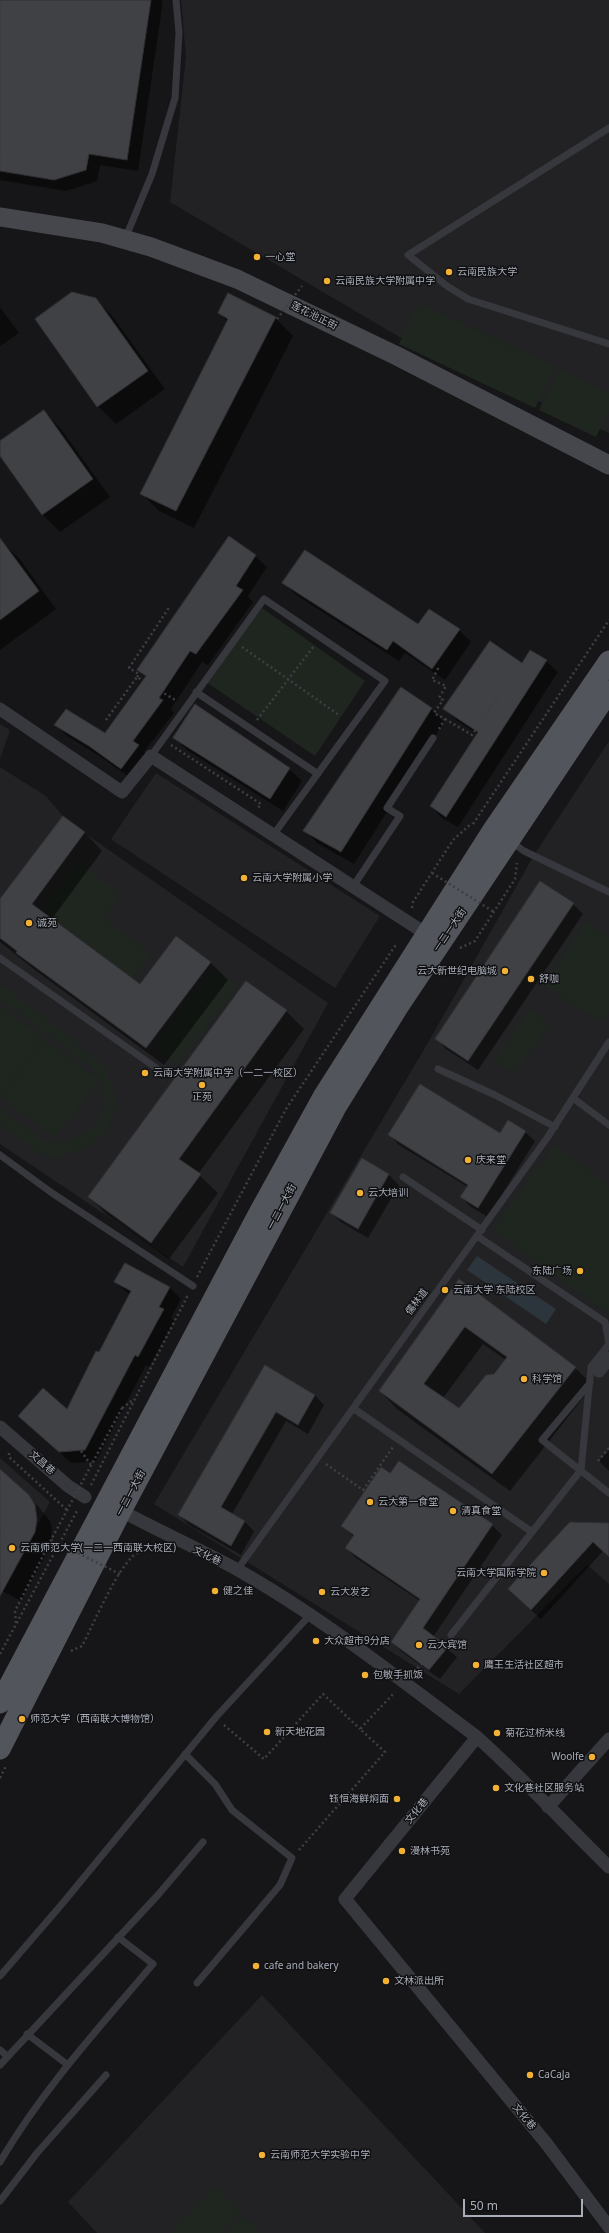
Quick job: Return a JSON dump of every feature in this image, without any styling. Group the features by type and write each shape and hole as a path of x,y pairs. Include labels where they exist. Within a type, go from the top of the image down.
{"main road":[{"name":"莲花池正街","path":"0,217 102,233 125,239 151,247 237,279 397,356 609,465"},
{"name":"一二一大街","path":"0,1703 113,1507 336,1107 609,661"},
{"name":"一二一大街","path":"4,1756 113,1507 258,1215 322,1097 428,935 609,691"}],"street":[{"path":"0,710 122,792 151,756 354,885 428,935"},
{"path":"599,1371 609,1358"},
{"name":"文昌巷","path":"0,1427 68,1486 85,1497"},
{"name":"文化巷","path":"113,1507 171,1538 237,1570 310,1615 346,1638 477,1738 346,1899 546,2143 609,2227"},
{"path":"477,1738 509,1766 548,1808 609,1867"},
{"path":"548,1808 609,1739"}],"lane":[{"path":"125,239 152,174 175,98 179,33 176,0"},
{"path":"609,128 408,255 447,286 468,299 609,344"},
{"path":"151,756 264,599 385,680 274,834"},
{"path":"196,692 318,774"},
{"path":"354,885 400,816 387,808 433,738"},
{"path":"500,837 524,851 609,892"},
{"path":"0,958 162,1072"},
{"name":"儒林道","path":"237,1570 480,1233 554,1127 609,1042"},
{"path":"438,1069 495,1095 554,1127"},
{"path":"573,1098 609,1125"},
{"path":"0,1155 59,1197 192,1286"},
{"path":"403,1177 605,1322 609,1344 591,1367 581,1470 451,1635"},
{"path":"599,1371 542,1440 609,1493"},
{"path":"353,1408 532,1532"},
{"path":"0,1976 62,1904 216,1717 310,1615"},
{"path":"185,1754 215,1784 232,1810 292,1858 280,1885 197,1983"},
{"path":"0,2065 203,1842"},
{"path":"0,2162 16,2135 68,2065 153,1964 118,1937"},
{"path":"27,2034 68,2065"},
{"path":"0,2050 7,2056"},
{"path":"0,2201 37,2153 106,2075"}],"path":[{"path":"277,319 302,286"},
{"path":"170,606 129,668 138,674 137,677 186,706"},
{"path":"251,729 321,637"},
{"path":"233,641 339,716"},
{"path":"439,667 432,680 446,686 439,698 443,700 434,713 472,735 498,697"},
{"path":"106,720 137,677"},
{"path":"433,738 445,719"},
{"path":"162,739 261,804 251,820"},
{"path":"413,902 453,840 500,837"},
{"path":"500,837 514,865"},
{"path":"458,944 454,951 475,941 515,879 500,837"},
{"path":"432,873 494,912"},
{"path":"479,911 488,899"},
{"path":"16,1624 15,1611 51,1540 122,1408 135,1399"},
{"path":"317,1458 362,1490 399,1440"},
{"path":"598,1461 609,1448"},
{"path":"81,1451 91,1465"},
{"path":"9,1458 67,1510"},
{"path":"70,1646 66,1654 82,1646 120,1574 131,1558 138,1552 150,1551 171,1538"},
{"path":"51,1540 120,1574"},
{"path":"106,1575 109,1568"},
{"path":"360,1729 404,1683 441,1641 451,1635"},
{"path":"216,1717 264,1759 323,1694 384,1752 292,1858"},
{"path":"0,1778 4,1756"}],"shaded area":[{"name":"云南民族大学","path":"181,0 609,0 609,433 408,342 170,202 186,57"},
{"path":"419,303 555,367 535,408 399,344"},
{"path":"559,369 609,393 609,411 596,437 539,410"},
{"path":"262,608 365,681 315,756 206,682"},
{"path":"0,724 10,730 0,759"},
{"name":"云南大学 东陆校区","path":"609,741 609,1584 587,1565 459,1694 154,1504 429,1041 534,855"},
{"name":"云南大学附属中学（一二一校区）","path":"0,767 46,796 66,820 328,1003 183,1267 0,1144"},
{"name":"云南大学附属小学","path":"156,773 380,916 335,988 111,839"},
{"path":"77,862 121,893 103,918 151,953 132,979 41,911"},
{"path":"585,922 609,937 609,1013 603,1023 543,985"},
{"path":"213,967 238,986 177,1066 153,1047"},
{"path":"0,986 9,990 99,1061 105,1070 114,1090 115,1109 107,1129 94,1142 69,1154 54,1157 39,1153 32,1149 0,1123 0,1107 35,1134 49,1142 65,1142 89,1130 97,1122 102,1115 104,1097 98,1078 92,1068 0,1000"},
{"path":"0,1006 43,1038 0,1095"},
{"path":"529,1010 550,1024 515,1073 494,1060"},
{"path":"44,1039 99,1080 55,1138 1,1097"},
{"name":"东陆广场","path":"555,1145 609,1186 609,1315 492,1228"},
{"path":"477,1256 556,1309 546,1324 467,1270"},
{"name":"云南师范大学(一二一西南联大校区)","path":"0,1458 50,1502 0,1594"},
{"name":"云南师范大学实验中学","path":"262,1995 485,2233 97,2233 68,2202"},
{"path":"215,2187 241,2212 221,2233 171,2233"},
{"path":"242,2215 262,2233 225,2233"}],"building":[{"path":"0,0 151,0 127,160 89,154 86,170 54,180 0,171"},
{"path":"72,292 96,298 148,371 97,407 35,319"},
{"path":"228,293 276,317 176,511 140,494 228,319 218,313"},
{"path":"44,410 93,479 42,515 0,456 0,441"},
{"path":"229,536 256,555 236,586 243,590 196,654 190,651 159,698 163,700 133,741 139,745 121,769 89,746 54,725 66,709 105,733 146,676 137,670"},
{"path":"0,538 39,591 0,620"},
{"path":"305,550 418,624 429,609 460,629 432,669 393,641 387,650 282,583"},
{"path":"490,641 522,663 530,650 547,660 446,817 430,806 478,732 443,709"},
{"path":"401,687 432,708 341,852 303,831"},
{"path":"195,704 290,768 270,799 173,738"},
{"name":"诚苑","path":"63,816 85,832 32,904 140,984 176,936 211,962 146,1048 16,953 17,951 0,938 0,899"},
{"name":"云大新世纪电脑城","path":"540,881 574,903 468,1061 435,1039"},
{"name":"正苑","path":"246,981 287,1010 179,1159 201,1174 151,1243 88,1197"},
{"name":"庆来堂","path":"420,1084 500,1133 508,1120 526,1131 478,1208 460,1197 468,1185 388,1135"},
{"name":"云大培训","path":"362,1158 389,1174 358,1229 330,1213"},
{"path":"125,1263 170,1287 159,1307 164,1309 138,1357 135,1355 85,1450 59,1452 18,1416 43,1388 67,1409 96,1351 99,1352 131,1291 114,1282"},
{"name":"科学馆","path":"459,1279 576,1367 492,1474 379,1391","holes":["465,1327 507,1357 494,1374 486,1375 459,1408 424,1384"]},
{"path":"265,1365 315,1395 298,1425 276,1412 221,1507 245,1521 231,1546 178,1515"},
{"path":"399,1461 493,1524 423,1628 448,1647 429,1670 391,1642 420,1599 345,1548 354,1535 341,1526 381,1467 390,1473"},
{"name":"云南师范大学(一二一西南联大校区)","path":"0,1469 29,1495 35,1505 37,1520 35,1532 0,1596"},
{"name":"云南大学国际学院","path":"570,1522 609,1523 609,1557 593,1542 531,1610 508,1589"}],"place":[{"name":"一心堂","path":"257,257"},
{"name":"云南民族大学","path":"449,272"},
{"name":"云南民族大学附属中学","path":"327,281"},
{"name":"云南大学附属小学","path":"244,878"},
{"name":"诚苑","path":"29,923"},
{"name":"云大新世纪电脑城","path":"505,971"},
{"name":"舒咖","path":"531,979"},
{"name":"云南大学附属中学（一二一校区）","path":"145,1073"},
{"name":"正苑","path":"202,1085"},
{"name":"庆来堂","path":"468,1160"},
{"name":"云大培训","path":"360,1193"},
{"name":"东陆广场","path":"580,1271"},
{"name":"云南大学 东陆校区","path":"445,1290"},
{"name":"科学馆","path":"524,1379"},
{"name":"云大第一食堂","path":"370,1502"},
{"name":"清真食堂","path":"453,1511"},
{"name":"云南师范大学(一二一西南联大校区)","path":"12,1548"},
{"name":"云南大学国际学院","path":"544,1573"},
{"name":"健之佳","path":"215,1591"},
{"name":"云大发艺","path":"322,1592"},
{"name":"大众超市9分店","path":"316,1641"},
{"name":"云大宾馆","path":"419,1645"},
{"name":"鹰王生活社区超市","path":"476,1665"},
{"name":"包敏手抓饭","path":"365,1675"},
{"name":"师范大学（西南联大博物馆）","path":"22,1719"},
{"name":"新天地花园","path":"267,1732"},
{"name":"菊花过桥米线","path":"497,1733"},
{"name":"Woolfe","path":"592,1757"},
{"name":"文化巷社区服务站","path":"496,1788"},
{"name":"钰恒海鲜焖面","path":"397,1799"},
{"name":"漫林书苑","path":"402,1851"},
{"name":"cafe and bakery","path":"256,1966"},
{"name":"文林派出所","path":"386,1981"},
{"name":"CaCaJa","path":"530,2075"},
{"name":"云南师范大学实验中学","path":"262,2155"}]}
